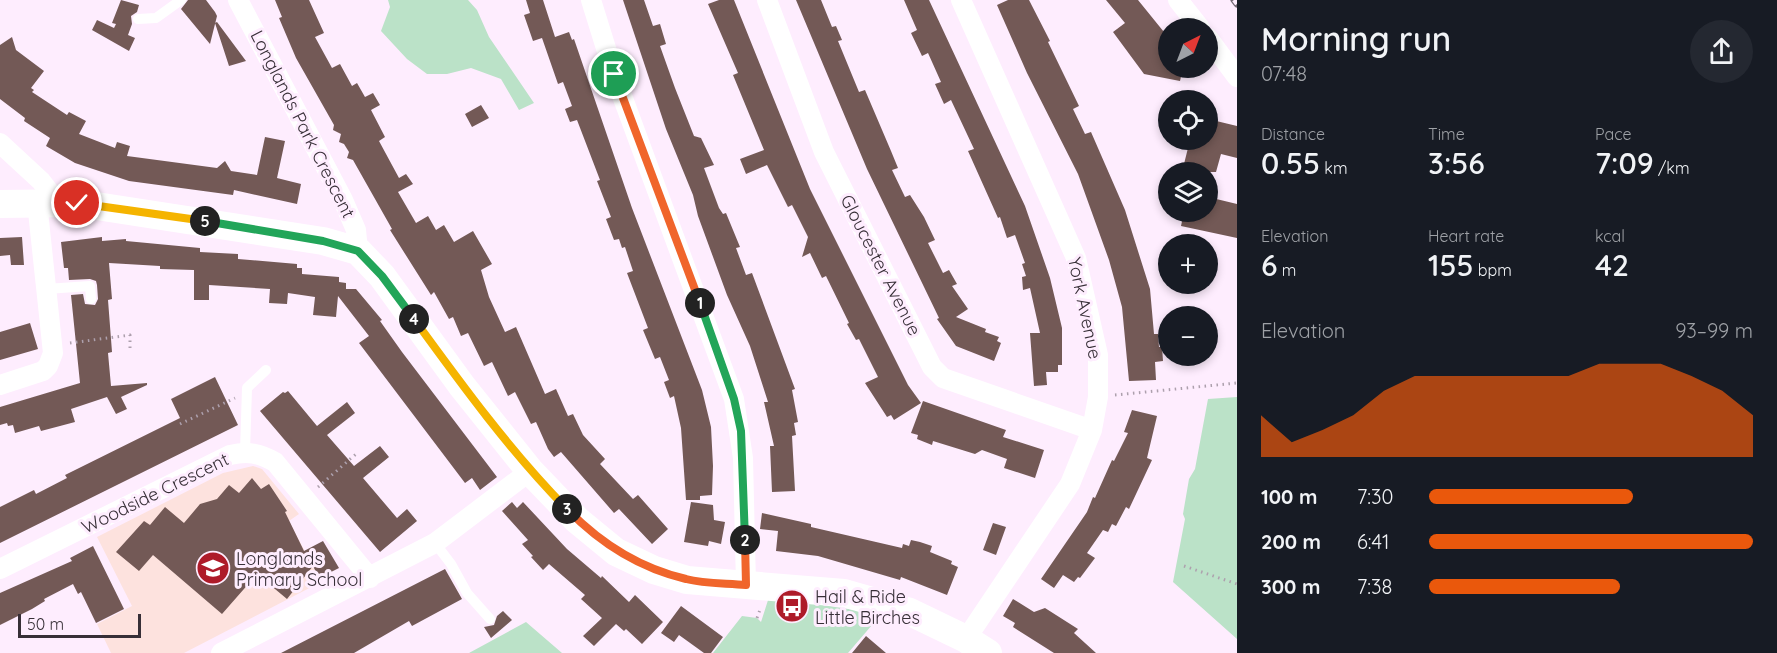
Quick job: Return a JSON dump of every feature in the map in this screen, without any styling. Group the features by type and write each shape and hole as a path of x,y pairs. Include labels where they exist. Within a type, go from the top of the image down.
{"street":[{"name":"Longlands Park Crescent","path":"238,0 343,200 356,230 358,251"},
{"path":"591,0 614,74 734,399 743,458 746,585"},
{"name":"Gloucester Avenue","path":"767,0 824,152 932,367 943,378 1092,430"},
{"name":"York Avenue","path":"961,0 1076,258 1098,355 1098,397 1092,430 1070,484 977,646"},
{"path":"1178,0 1192,18"},
{"path":"1218,51 1237,77"},
{"path":"0,143 41,181 47,202 46,289 52,344 52,360 43,371 0,385"},
{"path":"0,204 47,202 203,221 323,241 358,251 382,276 462,386 530,471 577,520 616,552 654,570 687,580 844,593 910,612 977,646"},
{"name":"Woodside Crescent","path":"0,569 230,455 245,452 275,462 370,578"},
{"path":"220,653 435,543 530,471"}],"lane":[{"path":"138,19 156,18 181,0"},
{"path":"46,289 90,286 91,299"},
{"path":"245,452 247,388 266,370"},
{"path":"435,543 451,564 467,593 490,619"}],"path":[{"path":"52,344 130,335 130,350"},
{"path":"1098,397 1237,383"},
{"path":"180,424 247,392"},
{"path":"305,498 356,454"},
{"path":"1184,566 1237,584"}],"shaded area":[{"name":"Longlands Primary School","path":"253,466 262,469 299,514 289,521 321,582 184,653 111,653 97,624 132,606 97,537 223,473"}],"green space":[{"path":"388,0 468,0 477,10 489,37 534,103 519,110 501,79 471,68 447,74 427,74 407,59 381,31 390,7"},
{"path":"1237,397 1237,639 1173,582 1185,519 1183,514 1189,479 1195,469 1208,399"},
{"path":"769,597 855,610 878,618 848,653 713,653 742,616 757,618 761,622"},
{"path":"526,622 562,653 469,653"}],"building":[{"path":"121,0 139,5 137,12 131,16 132,24 128,35 135,38 129,51 92,30 97,20 114,28 116,24 112,23"},
{"path":"188,0 206,0 217,16 210,44 181,9"},
{"path":"275,0 309,0 324,33 315,37 332,68 340,64 352,86 357,83 365,97 373,93 380,105 371,110 385,137 379,141 399,178 406,174 413,184 398,192 416,223 428,216 436,230 444,225 454,242 473,231 492,264 481,270 489,297 505,332 516,327 545,394 556,389 568,416 573,414 583,435 605,459 600,464 633,499 638,495 668,529 652,544 619,509 614,513 561,452 554,457 536,422 531,424 515,392 508,396 492,362 484,366 468,333 461,336 453,317 449,319 434,292 431,295 390,230 392,229 353,160 347,158 349,152 344,144 339,142 341,134 333,130 334,125 296,58 279,18 282,17"},
{"path":"526,0 543,0 555,37 569,32 572,40 574,39 632,208 702,390 711,427 713,466 712,495 700,496 700,500 686,500 681,428 674,396 670,398 664,382 669,380 660,357 655,359 643,330 648,328 627,273 633,271 625,247 622,248 619,239 614,240 606,219 611,217 597,181 600,180 577,120 570,122 565,109 572,106 563,82 558,84 542,38 533,41 524,15 530,13"},
{"path":"623,0 644,0 653,26 660,24 666,44 660,46 675,88 694,136 701,138 714,165 704,168 719,208 723,214 726,213 740,247 736,248 746,275 752,273 795,389 792,390 798,422 794,423 796,435 792,436 795,491 772,492 770,446 774,446 764,402 768,402 750,346 727,295 698,216 693,195 666,129"},
{"path":"719,0 734,0 810,189 908,385 921,403 894,420 891,415 887,417 865,383 878,377 859,339 856,340 847,324 849,323 826,276 822,278 810,253 802,257 808,237 792,205 788,207 767,165 746,174 740,159 764,150 733,75 738,73 708,4"},
{"path":"796,0 821,0 832,27 836,26 842,40 838,41 859,92 865,90 898,168 892,170 905,197 910,195 924,217 935,240 928,243 943,273 949,270 957,284 952,286 968,309 956,317 999,337 997,341 1001,343 994,361 956,346 937,319 939,318 867,169"},
{"path":"904,0 929,0 1025,206 1050,278 1062,328 1062,365 1058,365 1058,372 1046,372 1047,385 1034,386 1030,333 1040,333 1030,288 1023,290 1022,277 1026,276 1022,264 1025,263 1015,235 1007,238 1000,217 998,218 968,151 974,149 951,100 944,104 935,84 941,82 928,53 922,56 911,33 917,30"},
{"path":"1008,0 1029,0 1079,106 1073,109 1085,134 1091,132 1125,210 1150,289 1154,334 1158,334 1156,380 1129,381 1122,307 1109,260 1078,174 1027,73 997,5"},
{"path":"1106,0 1138,0 1158,25 1158,77 1144,74 1113,32 1125,23"},
{"path":"217,22 246,61 229,66 215,23"},
{"path":"12,37 16,50 44,71 31,88 34,90 32,92 67,115 69,112 86,121 79,134 115,148 117,142 130,146 127,156 217,168 225,161 231,171 257,175 265,137 285,141 277,178 301,184 297,204 234,190 233,195 129,181 75,163 46,146 50,138 24,121 25,118 0,99 0,45"},
{"path":"1165,78 1181,78 1180,81"},
{"path":"481,105 489,118 472,127 465,114"},
{"path":"1218,121 1237,126 1237,158 1221,154 1218,165 1218,162 1184,162 1188,150 1218,150"},
{"path":"1218,199 1237,204 1237,238 1181,226 1182,222 1218,222"},
{"path":"22,237 24,265 11,265 10,255 0,256 0,238"},
{"path":"102,237 102,241 126,239 126,241 200,248 200,252 238,254 238,259 297,264 297,268 302,268 302,274 339,277 339,282 346,283 346,289 356,289 382,320 380,321 402,352 497,477 480,490 472,478 465,483 359,343 369,336 338,296 336,317 313,315 315,297 288,293 287,304 269,303 270,289 209,285 209,300 194,300 194,270 160,269 160,266 109,263 112,299 108,300 112,352 108,353 111,386 147,383 121,397 127,409 116,414 107,397 71,409 75,422 41,431 39,426 15,433 13,425 8,426 7,423 0,425 0,407 80,383 71,295 83,294 85,304 95,305 98,299 97,285 96,281 90,279 69,280 68,268 64,268 61,242"},
{"path":"30,323 38,349 0,360 0,332"},
{"path":"215,377 238,425 0,543 0,507 34,490 36,494 67,478 65,475 180,418 171,399"},
{"path":"288,391 317,426 347,402 355,413 327,435 354,466 380,446 389,457 363,478 397,518 407,509 417,521 380,552 260,411 283,392"},
{"path":"923,401 1006,430 1003,437 1044,450 1035,478 1004,468 1007,459 982,450 975,454 933,441 932,445 917,439 918,435 911,433"},
{"path":"1132,410 1157,416 1147,458 1152,460 1129,509 1126,507 1116,526 1112,524 1108,532 1103,530 1087,553 1095,558 1080,578 1078,577 1074,582 1063,575 1054,588 1041,579 1087,512 1093,497 1095,498 1112,460 1114,461 1128,433 1124,432"},
{"path":"252,478 261,489 269,484 287,511 285,512 304,551 323,541 339,568 319,578 313,566 287,599 257,574 222,614 153,555 139,571 116,552 144,521 150,525 165,507 184,523 200,504 217,499 229,485 239,493"},
{"path":"512,502 517,508 523,502 567,549 601,578 602,576 629,602 635,595 663,622 642,644 626,629 624,631 616,624 594,646 583,636 602,618 581,599 585,595 549,564 543,570 531,557 533,556 522,544 528,540 502,511"},
{"path":"691,502 713,505 714,520 725,522 721,544 709,541 708,546 684,542"},
{"path":"762,513 902,548 903,544 909,546 911,540 920,542 932,546 930,552 952,561 951,564 958,567 947,595 901,577 900,580 818,556 776,551 778,531 760,529"},
{"path":"993,523 1006,527 996,555 983,550"},
{"path":"93,546 124,609 96,623 81,592 78,594 73,584 0,625 0,593 72,561 70,558"},
{"path":"445,569 462,599 412,626 409,621 354,653 281,653"},
{"path":"1013,599 1034,612 1045,608 1078,629 1074,633 1096,653 1054,653 1013,627 1015,623 1003,616"},
{"path":"681,606 723,637 711,653 704,653 679,635 674,642 661,633"},
{"path":"503,611 512,620 491,638 484,627 494,625 497,616"},
{"path":"866,636 886,653 852,653"}],"railway":[{"path":"1234,0 1237,4"}],"place":[{"name":"Longlands Primary School","path":"213,568"},
{"name":"Hail & Ride Little Birches","path":"792,606"}],"route":[{"path":"77,203 323,241 358,251 382,276 462,386 530,471 577,520 616,552 654,570 687,580 746,585 743,458 741,431 734,399 722,360 614,74"}]}
